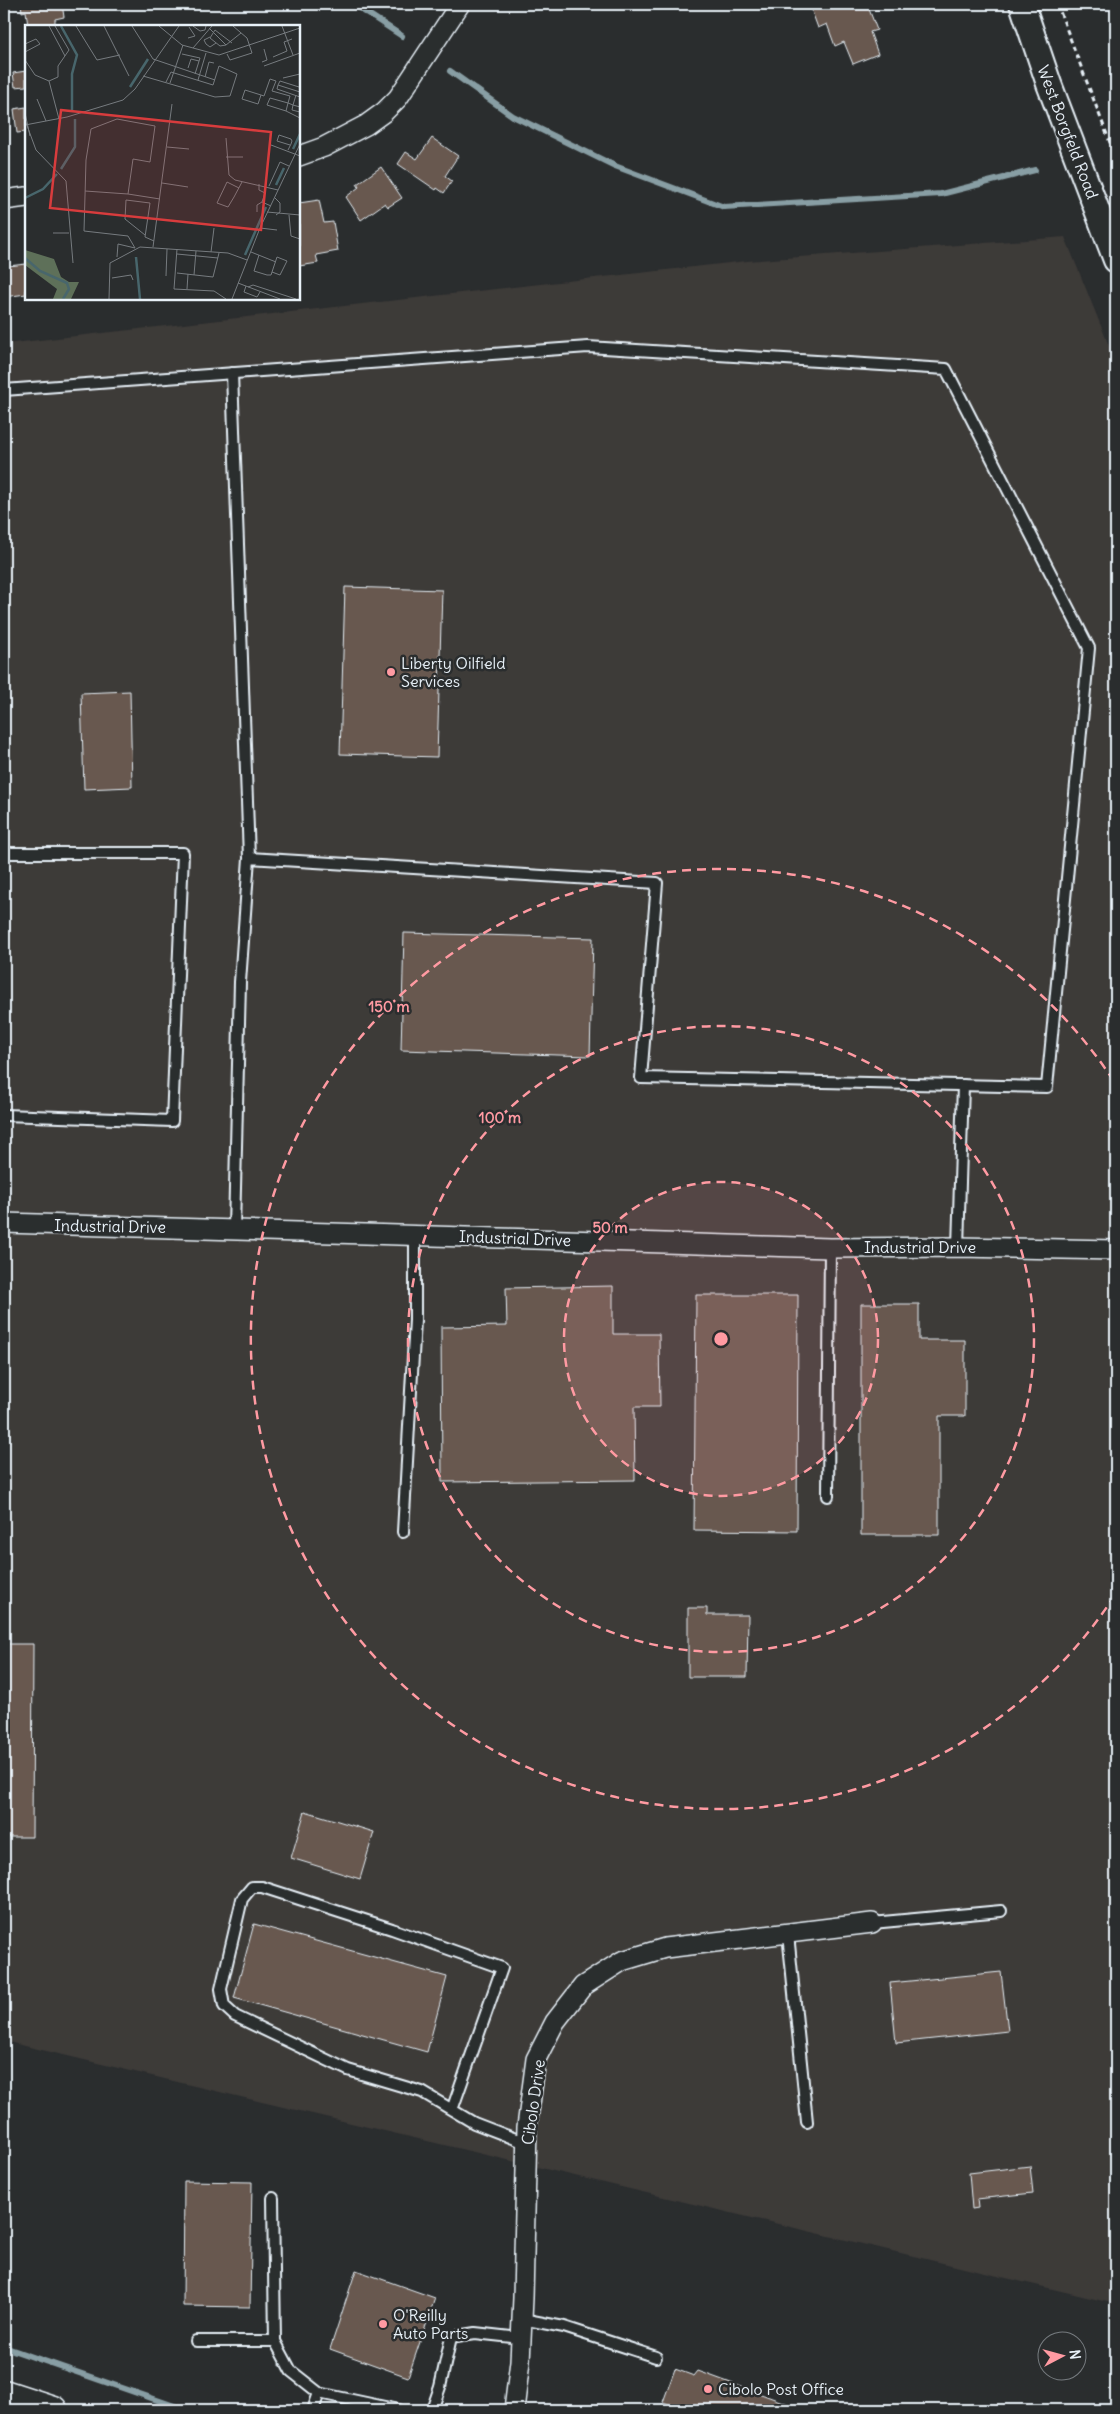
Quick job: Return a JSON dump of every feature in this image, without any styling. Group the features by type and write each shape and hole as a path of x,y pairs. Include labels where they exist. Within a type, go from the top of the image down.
{"main road":[{"path":"16,2402 53,2410"}],"street":[{"path":"300,156 366,125 384,112 398,98 460,4"},
{"name":"West Borgfeld Road","path":"1022,4 1049,84 1116,260"},
{"path":"4,200 25,197"},
{"name":"Industrial Drive","path":"4,1223 830,1248 958,1247 1116,1250"},
{"name":"Cibolo Drive","path":"514,2410 522,2319 526,2143 536,2059 555,2022 583,1986 622,1961 665,1948 872,1923"}],"lane":[{"path":"4,390 588,347 946,369 1090,648 1047,1087 641,1078 657,884 249,858"},
{"path":"232,373 249,858 240,982 234,1229"},
{"path":"4,853 183,853 172,1121 4,1115"},
{"path":"958,1247 963,1085"},
{"path":"403,1532 415,1320 415,1234"},
{"path":"828,1496 830,1248"},
{"path":"452,2110 502,1968 262,1886 252,1887 242,1899 222,1989 224,2006 235,2016 348,2070 422,2092 452,2110 474,2123 526,2143"},
{"path":"872,1923 1001,1911"},
{"path":"788,1934 807,2122"},
{"path":"273,2198 274,2341 291,2371 319,2393 399,2410"},
{"path":"522,2319 564,2327 656,2357"},
{"path":"432,2410 440,2387 452,2337 475,2333 521,2338"},
{"path":"196,2341 274,2341"},
{"path":"313,2410 319,2393"}],"path":[{"path":"1057,4 1116,158"}],"shaded area":[{"path":"1065,237 1116,363 1116,2304 4,2041 4,344 747,261"}],"building":[{"path":"21,4 62,4 64,17 55,19 55,24 28,25 26,11 22,12"},
{"path":"816,4 867,4 877,30 870,32 878,54 853,64 844,42 835,46 827,24 818,28 810,6"},
{"path":"25,71 25,86 15,87 13,73"},
{"path":"25,107 25,132 17,133 14,109"},
{"path":"432,138 458,156 445,176 452,181 444,193 437,188 436,190 398,164 406,152 417,159"},
{"path":"381,167 402,198 388,207 385,203 361,220 346,197 359,187 357,184"},
{"path":"319,200 324,223 333,222 338,251 316,255 318,263 300,266 300,203"},
{"path":"5,246 8,266 25,264 25,294 4,297"},
{"name":"Liberty Oilfield Services","path":"345,587 442,590 437,757 340,754"},
{"path":"130,691 132,787 84,789 81,693"},
{"path":"404,933 593,938 590,1056 401,1050"},
{"path":"613,1286 613,1334 659,1334 660,1407 634,1407 635,1480 442,1482 441,1327 507,1326 506,1288"},
{"path":"696,1295 798,1295 797,1531 694,1530"},
{"path":"861,1304 919,1304 919,1340 965,1340 965,1416 939,1416 939,1535 861,1535"},
{"path":"688,1608 707,1608 707,1615 748,1615 747,1677 688,1677"},
{"path":"4,1644 33,1644 32,1837 4,1837"},
{"path":"305,1811 374,1832 360,1879 291,1858"},
{"path":"254,1924 447,1977 427,2052 234,1998"},
{"path":"1001,1972 1008,2031 896,2043 890,1983"},
{"path":"1030,2166 1033,2193 977,2199 978,2208 972,2209 969,2173"},
{"path":"184,2181 252,2182 250,2307 183,2306"},
{"name":"O'Reilly Auto Parts","path":"356,2270 435,2298 408,2377 330,2349"},
{"name":"Cibolo Post Office","path":"675,2369 694,2376 698,2371 791,2405 789,2410 672,2410 674,2406 663,2402"}],"waterway":[{"path":"353,4 402,36"},
{"path":"450,71 513,116 615,166 724,207 941,194 1035,170"},
{"path":"4,2347 186,2410"}],"place":[{"name":"Liberty Oilfield Services","path":"391,672"},
{"name":"O'Reilly Auto Parts","path":"383,2324"},
{"name":"Cibolo Post Office","path":"708,2389"}]}
